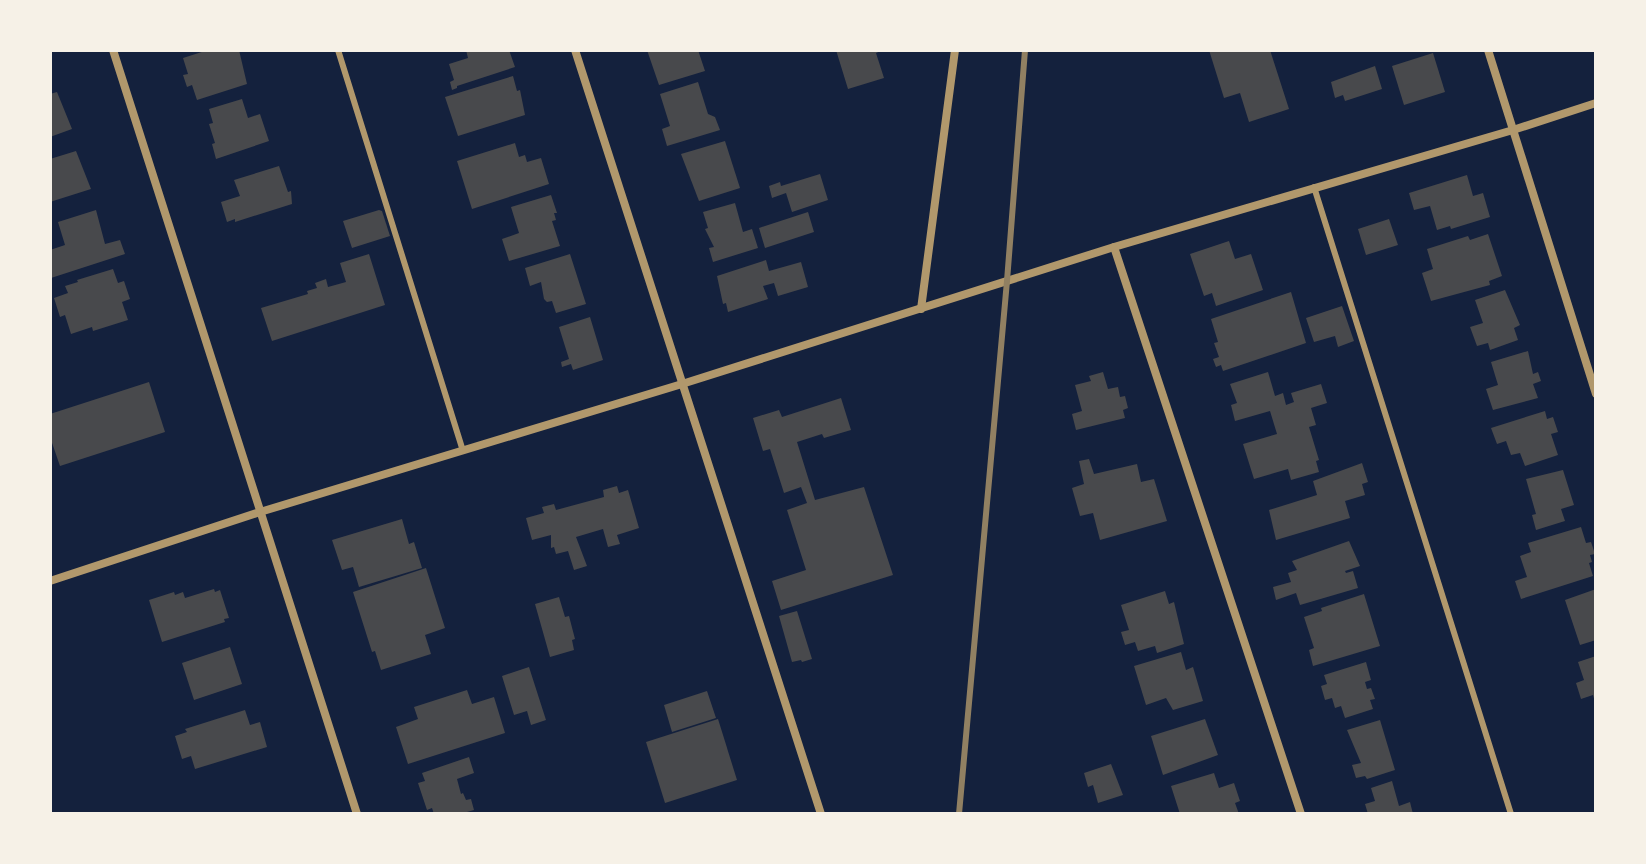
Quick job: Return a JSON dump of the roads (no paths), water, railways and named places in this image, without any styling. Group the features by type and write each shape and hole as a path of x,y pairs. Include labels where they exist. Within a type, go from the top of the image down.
{"street":[{"path":"113,50 357,814"},
{"path":"575,50 821,814"},
{"path":"921,309 955,50"},
{"path":"1488,50 1596,394"},
{"path":"50,581 260,512 682,384 1114,247 1596,103"},
{"path":"1114,247 1301,814"}],"lane":[{"path":"338,50 463,451"},
{"path":"1314,187 1511,814"}],"railway":[{"path":"959,814 1025,50"}]}
